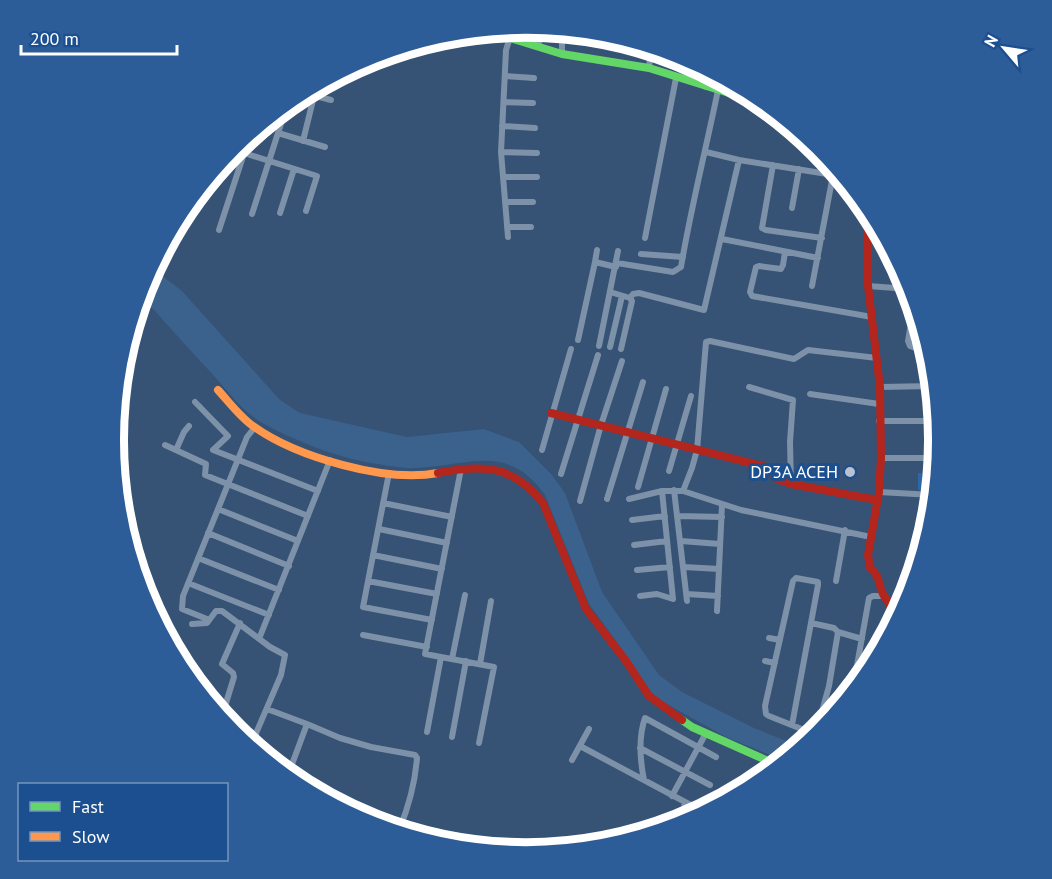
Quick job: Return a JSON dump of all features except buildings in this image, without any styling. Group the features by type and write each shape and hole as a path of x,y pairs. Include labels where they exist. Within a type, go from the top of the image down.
{"street":[{"path":"508,237 501,152 506,50 510,38"},
{"path":"522,38 561,54 649,68 705,87 728,92"},
{"path":"539,38 539,46"},
{"path":"561,54 562,39"},
{"path":"649,68 650,57"},
{"path":"505,76 534,78"},
{"path":"645,238 676,78"},
{"path":"705,87 706,80"},
{"path":"595,262 673,272 678,271 681,267 695,191 706,152 718,90"},
{"path":"316,97 331,100"},
{"path":"303,141 313,98"},
{"path":"504,102 533,103"},
{"path":"252,214 282,121"},
{"path":"502,126 535,128"},
{"path":"278,133 325,147"},
{"path":"501,152 537,153"},
{"path":"706,152 739,160 828,174"},
{"path":"244,153 317,176 306,211"},
{"path":"219,230 244,153"},
{"path":"630,298 633,294 639,293 704,310 739,160"},
{"path":"773,165 762,228 822,238"},
{"path":"280,213 294,169"},
{"path":"792,208 799,169"},
{"path":"503,177 537,177"},
{"path":"812,286 835,183"},
{"path":"505,202 533,202"},
{"path":"507,227 531,227"},
{"path":"867,228 868,286 880,387 881,458 869,564 881,580 884,596 890,602 891,608"},
{"path":"722,238 818,258"},
{"path":"578,340 597,250"},
{"path":"599,346 618,251"},
{"path":"785,252 781,269 756,267 750,292 752,296 872,317"},
{"path":"641,254 683,257"},
{"path":"868,286 898,288"},
{"path":"610,292 630,298"},
{"path":"610,346 622,296"},
{"path":"621,349 632,301 630,298"},
{"path":"911,324 908,341 910,346 917,349"},
{"path":"683,491 697,450 708,341 794,359 808,350 877,358"},
{"path":"542,450 571,349"},
{"path":"561,474 598,355"},
{"path":"580,501 622,361"},
{"path":"608,499 643,382"},
{"path":"880,387 925,386"},
{"path":"749,387 793,400 790,442 791,484"},
{"path":"638,487 666,389"},
{"path":"218,390 255,427 284,442 330,460 410,476 481,468 517,477 536,492 548,513 586,609 654,701 682,721 706,734 767,761"},
{"path":"810,394 879,404"},
{"path":"669,471 691,396"},
{"path":"195,402 228,436 213,450 318,491"},
{"path":"551,413 651,440 770,468 777,479 791,484 878,496 924,495"},
{"path":"879,421 927,421"},
{"path":"176,450 189,426"},
{"path":"207,619 182,609 183,596 247,437 255,427"},
{"path":"165,445 206,464 205,475 308,516"},
{"path":"881,458 927,458"},
{"path":"259,639 330,460"},
{"path":"461,469 425,654 494,667 479,743"},
{"path":"389,473 363,607 432,620"},
{"path":"674,490 687,598 718,596"},
{"path":"629,499 662,491 683,491 750,512 871,537"},
{"path":"640,596 652,593 673,599 662,491"},
{"path":"383,503 452,517"},
{"path":"717,611 722,505"},
{"path":"218,509 298,541"},
{"path":"632,520 665,516"},
{"path":"678,516 722,517"},
{"path":"379,529 447,543"},
{"path":"836,581 845,530"},
{"path":"208,533 289,566"},
{"path":"634,545 667,541"},
{"path":"681,541 720,544"},
{"path":"373,555 442,569"},
{"path":"198,558 279,590"},
{"path":"637,570 670,567"},
{"path":"684,567 719,569"},
{"path":"792,725 818,582 795,578 765,711 769,716 792,725 804,729"},
{"path":"368,581 437,594"},
{"path":"188,583 269,615"},
{"path":"453,659 465,595"},
{"path":"857,668 869,598 884,596"},
{"path":"480,664 491,601"},
{"path":"192,624 207,623 218,611 230,615 259,639 286,657 256,734 250,732"},
{"path":"811,622 862,639"},
{"path":"225,706 234,677 233,673 222,664 240,623"},
{"path":"821,712 829,686 838,632"},
{"path":"363,634 427,647"},
{"path":"769,638 780,640"},
{"path":"427,732 441,657"},
{"path":"765,661 775,663"},
{"path":"452,737 466,662"},
{"path":"267,709 351,741 415,755 417,758 413,790 402,822"},
{"path":"644,780 640,748 645,718 716,757"},
{"path":"291,766 307,724"},
{"path":"572,760 589,729"},
{"path":"672,796 706,734"},
{"path":"580,746 691,806"},
{"path":"640,748 710,785"},
{"path":"684,802 685,809"}],"shaded area":[{"path":"160,274 182,291 280,400 300,413 407,437 484,429 519,442 552,475 565,493 602,592 659,675 682,692 754,728 790,743 773,756 726,737 658,699 649,690 589,604 545,495 517,468 486,461 400,467 344,457 316,448 257,420 238,403 147,304"},
{"path":"918,473 926,473 925,490 918,490"}],"traffic: fast":[{"path":"510,38 562,54 649,68 731,94"},
{"path":"682,720 692,727 767,761"}],"traffic: slow":[{"path":"218,390 253,426 293,448 342,465 368,471 417,475 438,473"}],"traffic: jam":[{"path":"867,228 868,286 880,387 881,458 879,492 868,555 870,568 876,574 891,609"},
{"path":"551,413 770,468 777,479 791,484 877,500"},
{"path":"438,473 469,469 496,470 508,474 532,490 543,503 586,609 626,661 649,696 682,720"}],"place":[{"name":"DP3A ACEH","path":"850,472"}]}
